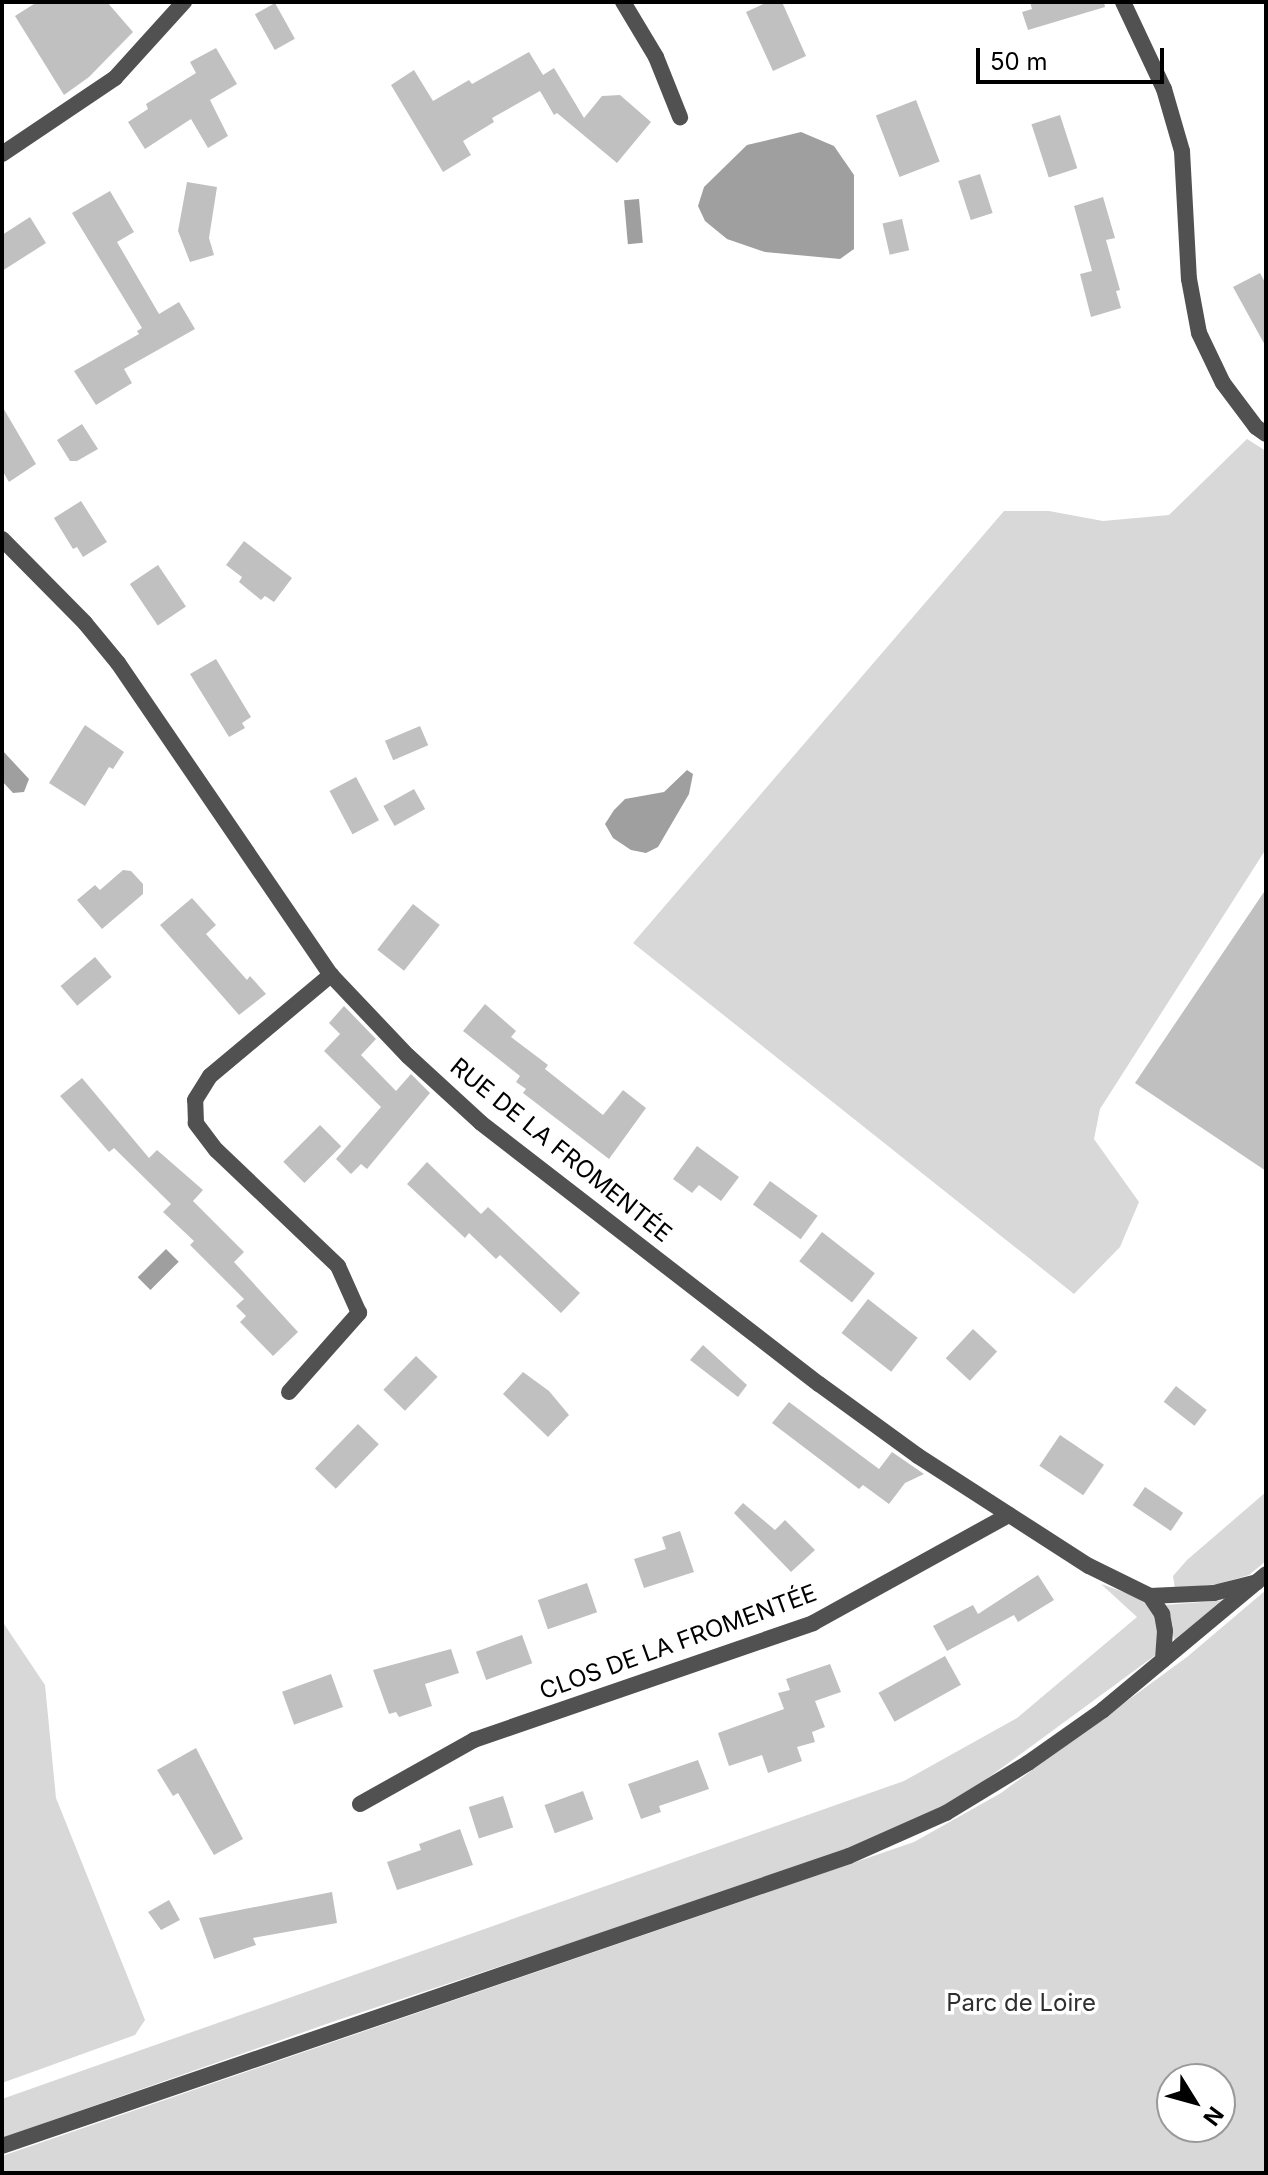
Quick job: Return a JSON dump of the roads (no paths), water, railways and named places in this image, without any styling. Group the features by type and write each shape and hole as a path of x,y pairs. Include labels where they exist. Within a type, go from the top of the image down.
{"street":[{"path":"2,154 115,78 184,2"},
{"path":"623,2 656,57 680,117"},
{"path":"1123,2 1164,89 1182,151 1189,279 1199,333 1223,383 1256,427 1266,434"},
{"name":"RUE DE LA FROMENTÉE","path":"2,539 85,623 118,663 331,975 408,1056 481,1123 819,1384 918,1456 1089,1566 1150,1596 1214,1593 1262,1578"},
{"path":"289,1392 359,1313 338,1266 209,1141 196,1123 195,1100 210,1076 331,975"},
{"name":"CLOS DE LA FROMENTÉE","path":"360,1804 474,1740 813,1623 1009,1515"},
{"path":"2,2146 849,1856 946,1813 996,1784 1103,1710 1262,1578"},
{"path":"1150,1596 1162,1614 1165,1631 1163,1660"}],"park label":[{"name":"Parc de Loire","path":"1021,2003"}]}
